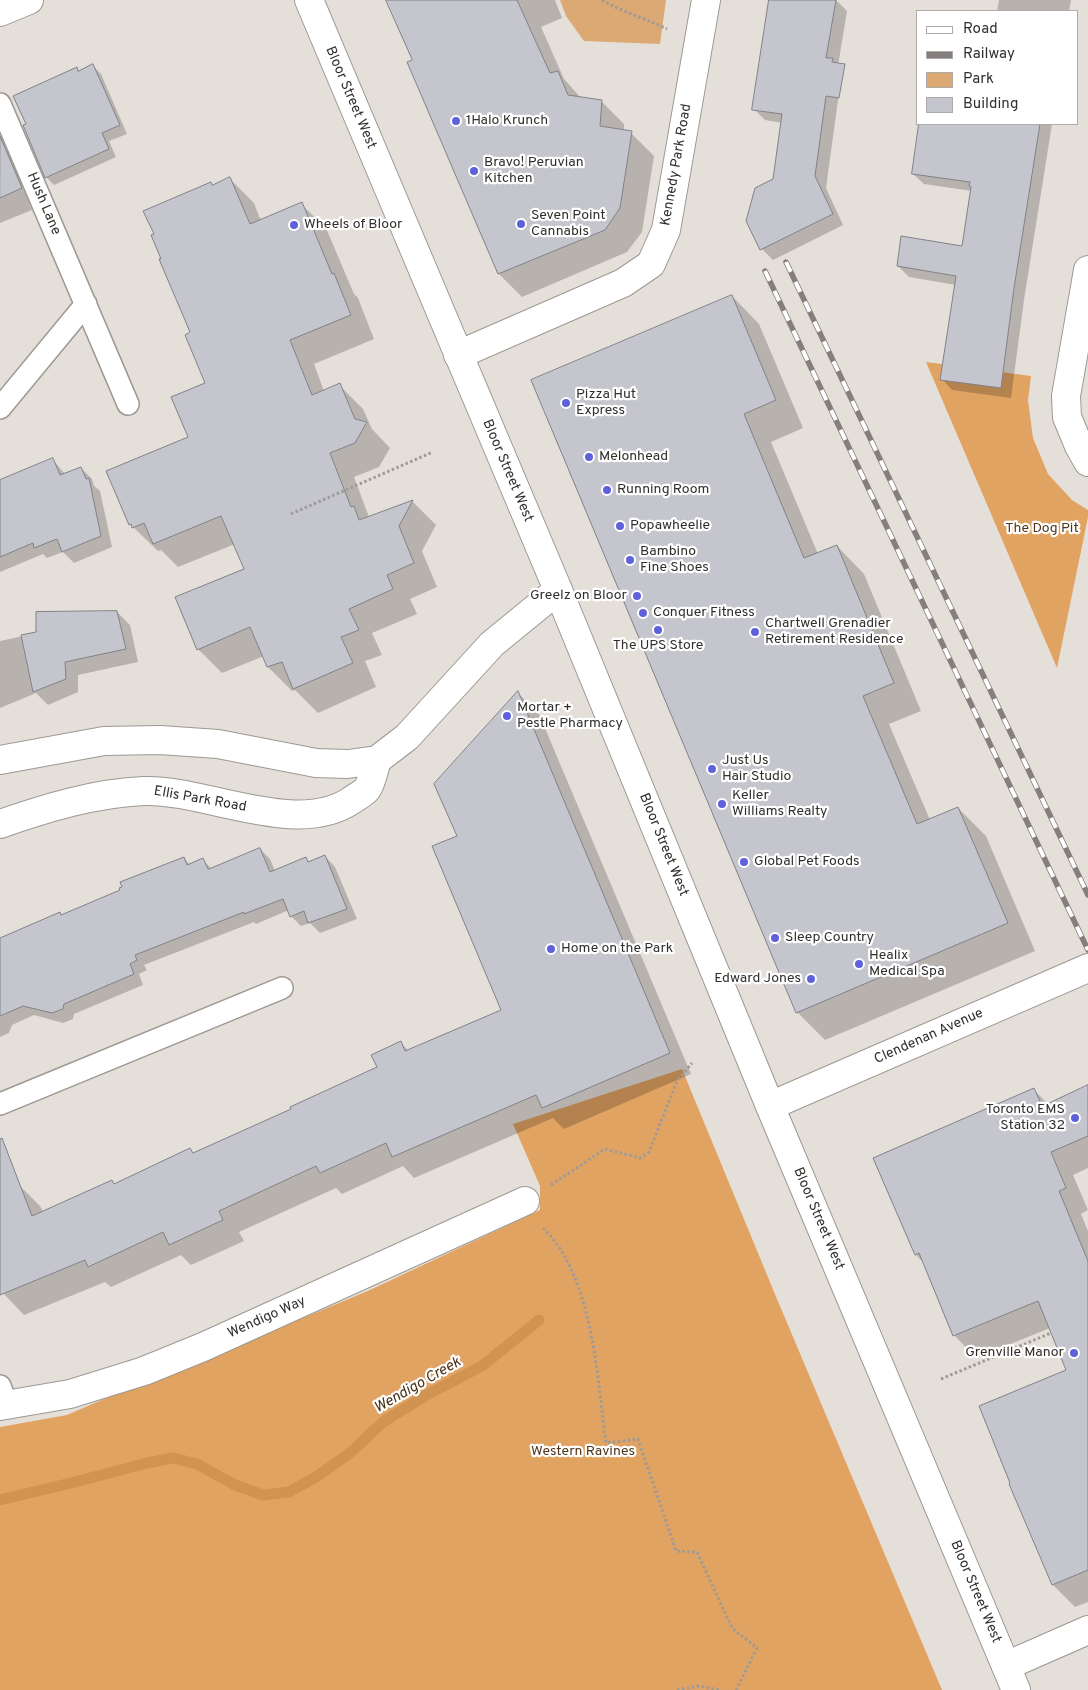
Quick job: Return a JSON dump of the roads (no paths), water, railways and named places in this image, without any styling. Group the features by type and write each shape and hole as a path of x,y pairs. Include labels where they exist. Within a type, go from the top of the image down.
{"street":[{"path":"0,12 29,0"},
{"name":"Bloor Street West","path":"309,0 558,590 770,1106 1011,1678"},
{"name":"Kennedy Park Road","path":"458,355 623,283 651,264 666,230 706,0"},
{"path":"1088,270 1066,396 1067,417 1088,462"},
{"path":"0,760 104,741 160,740 218,744 316,763 348,764 377,760 407,737 492,644 558,590"},
{"name":"Ellis Park Road","path":"0,824 34,812 72,802 126,792 146,791 166,792 285,815 318,813 344,806 367,790 377,760"},
{"name":"Clendenan Avenue","path":"770,1106 1088,968"},
{"name":"Wendigo Way","path":"2,1399 70,1394 144,1371 203,1347 525,1201"},
{"path":"1011,1678 1088,1630"}],"lane":[{"name":"Hush Lane","path":"0,104 128,404"},
{"path":"0,408 86,304"},
{"path":"0,1104 282,988"}],"waterway":[{"name":"Wendigo Creek","path":"0,1500 173,1458 197,1464 235,1485 263,1495 289,1492 316,1477 350,1453 383,1422 425,1396 482,1366 539,1320"}],"railway":[{"path":"786,262 1088,895"},
{"path":"765,271 1088,950"}],"place":[{"name":"1Halo Krunch","path":"456,121"},
{"name":"Bravo! Peruvian Kitchen","path":"474,171"},
{"name":"Seven Point Cannabis","path":"521,224"},
{"name":"Wheels of Bloor","path":"294,225"},
{"name":"Pizza Hut Express","path":"566,403"},
{"name":"Melonhead","path":"589,457"},
{"name":"Running Room","path":"607,490"},
{"name":"Popawheelie","path":"620,526"},
{"name":"Bambino Fine Shoes","path":"630,560"},
{"name":"Greelz on Bloor","path":"637,596"},
{"name":"Conquer Fitness","path":"643,613"},
{"name":"The UPS Store","path":"658,630"},
{"name":"Chartwell Grenadier Retirement Residence","path":"755,632"},
{"name":"Mortar + Pestle Pharmacy","path":"507,716"},
{"name":"Just Us Hair Studio","path":"712,769"},
{"name":"Keller Williams Realty","path":"722,804"},
{"name":"Global Pet Foods","path":"744,862"},
{"name":"Sleep Country","path":"775,938"},
{"name":"Home on the Park","path":"551,949"},
{"name":"Healix Medical Spa","path":"859,964"},
{"name":"Edward Jones","path":"811,979"},
{"name":"Toronto EMS Station 32","path":"1075,1118"},
{"name":"Grenville Manor","path":"1074,1353"}],"park label":[{"name":"The Dog Pit","path":"1042,529"},
{"name":"Western Ravines","path":"583,1452"}]}
